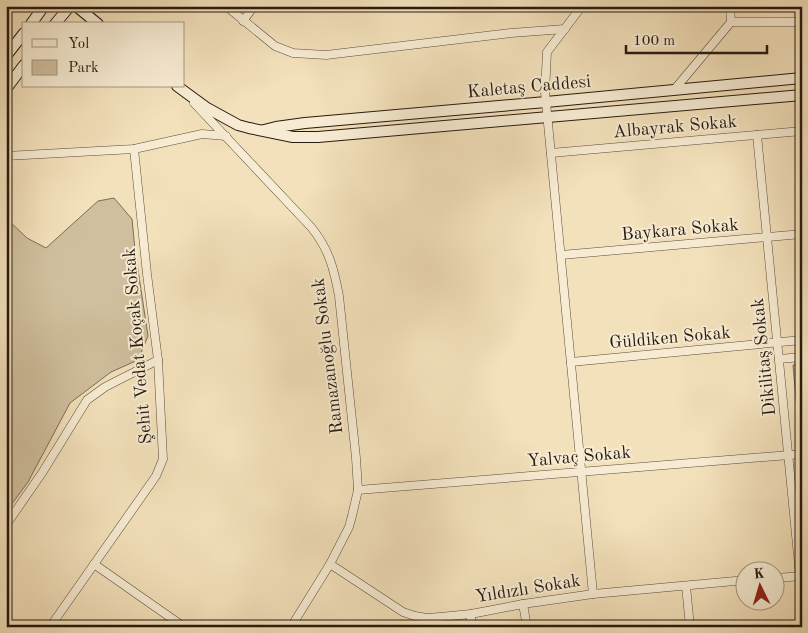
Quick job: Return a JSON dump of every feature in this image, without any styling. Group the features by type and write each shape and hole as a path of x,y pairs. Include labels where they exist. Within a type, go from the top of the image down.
{"street":[{"path":"32,22 44,6"},
{"path":"57,22 70,6"},
{"path":"76,6 96,22"},
{"path":"226,6 275,46 293,53 326,55 511,33 564,29"},
{"path":"242,20 254,6"},
{"path":"582,6 547,52 546,102 593,594"},
{"path":"674,90 731,22 730,6"},
{"path":"731,22 802,22"},
{"path":"6,56 22,36"},
{"path":"6,89 22,68"},
{"name":"Kaletaş Caddesi","path":"260,130 305,123 802,78"},
{"name":"Kaletaş Caddesi","path":"180,89 207,108 243,127 293,137 312,137 802,95"},
{"name":"Ramazanoğlu Sokak","path":"180,89 312,226 325,246 339,296 358,490 349,527 330,564 291,627"},
{"name":"Albayrak Sokak","path":"551,153 802,131"},
{"path":"6,156 134,149 202,134 226,136"},
{"name":"Dikilitaş Sokak","path":"756,135 801,576"},
{"name":"Şehit Vedat Koçak Sokak","path":"50,627 156,476 162,459 158,360 134,149"},
{"name":"Baykara Sokak","path":"561,255 802,234"},
{"name":"Güldiken Sokak","path":"571,362 802,340"},
{"path":"779,359 802,357"},
{"path":"6,525 42,473 87,400 105,387 158,360"},
{"name":"Yalvaç Sokak","path":"358,490 802,454"},
{"path":"94,564 184,627"},
{"name":"Yıldızlı Sokak","path":"330,564 404,612 427,618 471,614 593,594 736,581"},
{"path":"786,577 801,576"},
{"path":"686,586 690,627"},
{"path":"524,604 527,627"},
{"path":"471,614 472,627"}],"green space":[{"path":"114,198 132,219 148,336 138,360 111,372 70,403 28,482 6,512 6,218 27,238 46,248 98,201"},
{"path":"802,364 802,445 800,445 793,365"}]}
